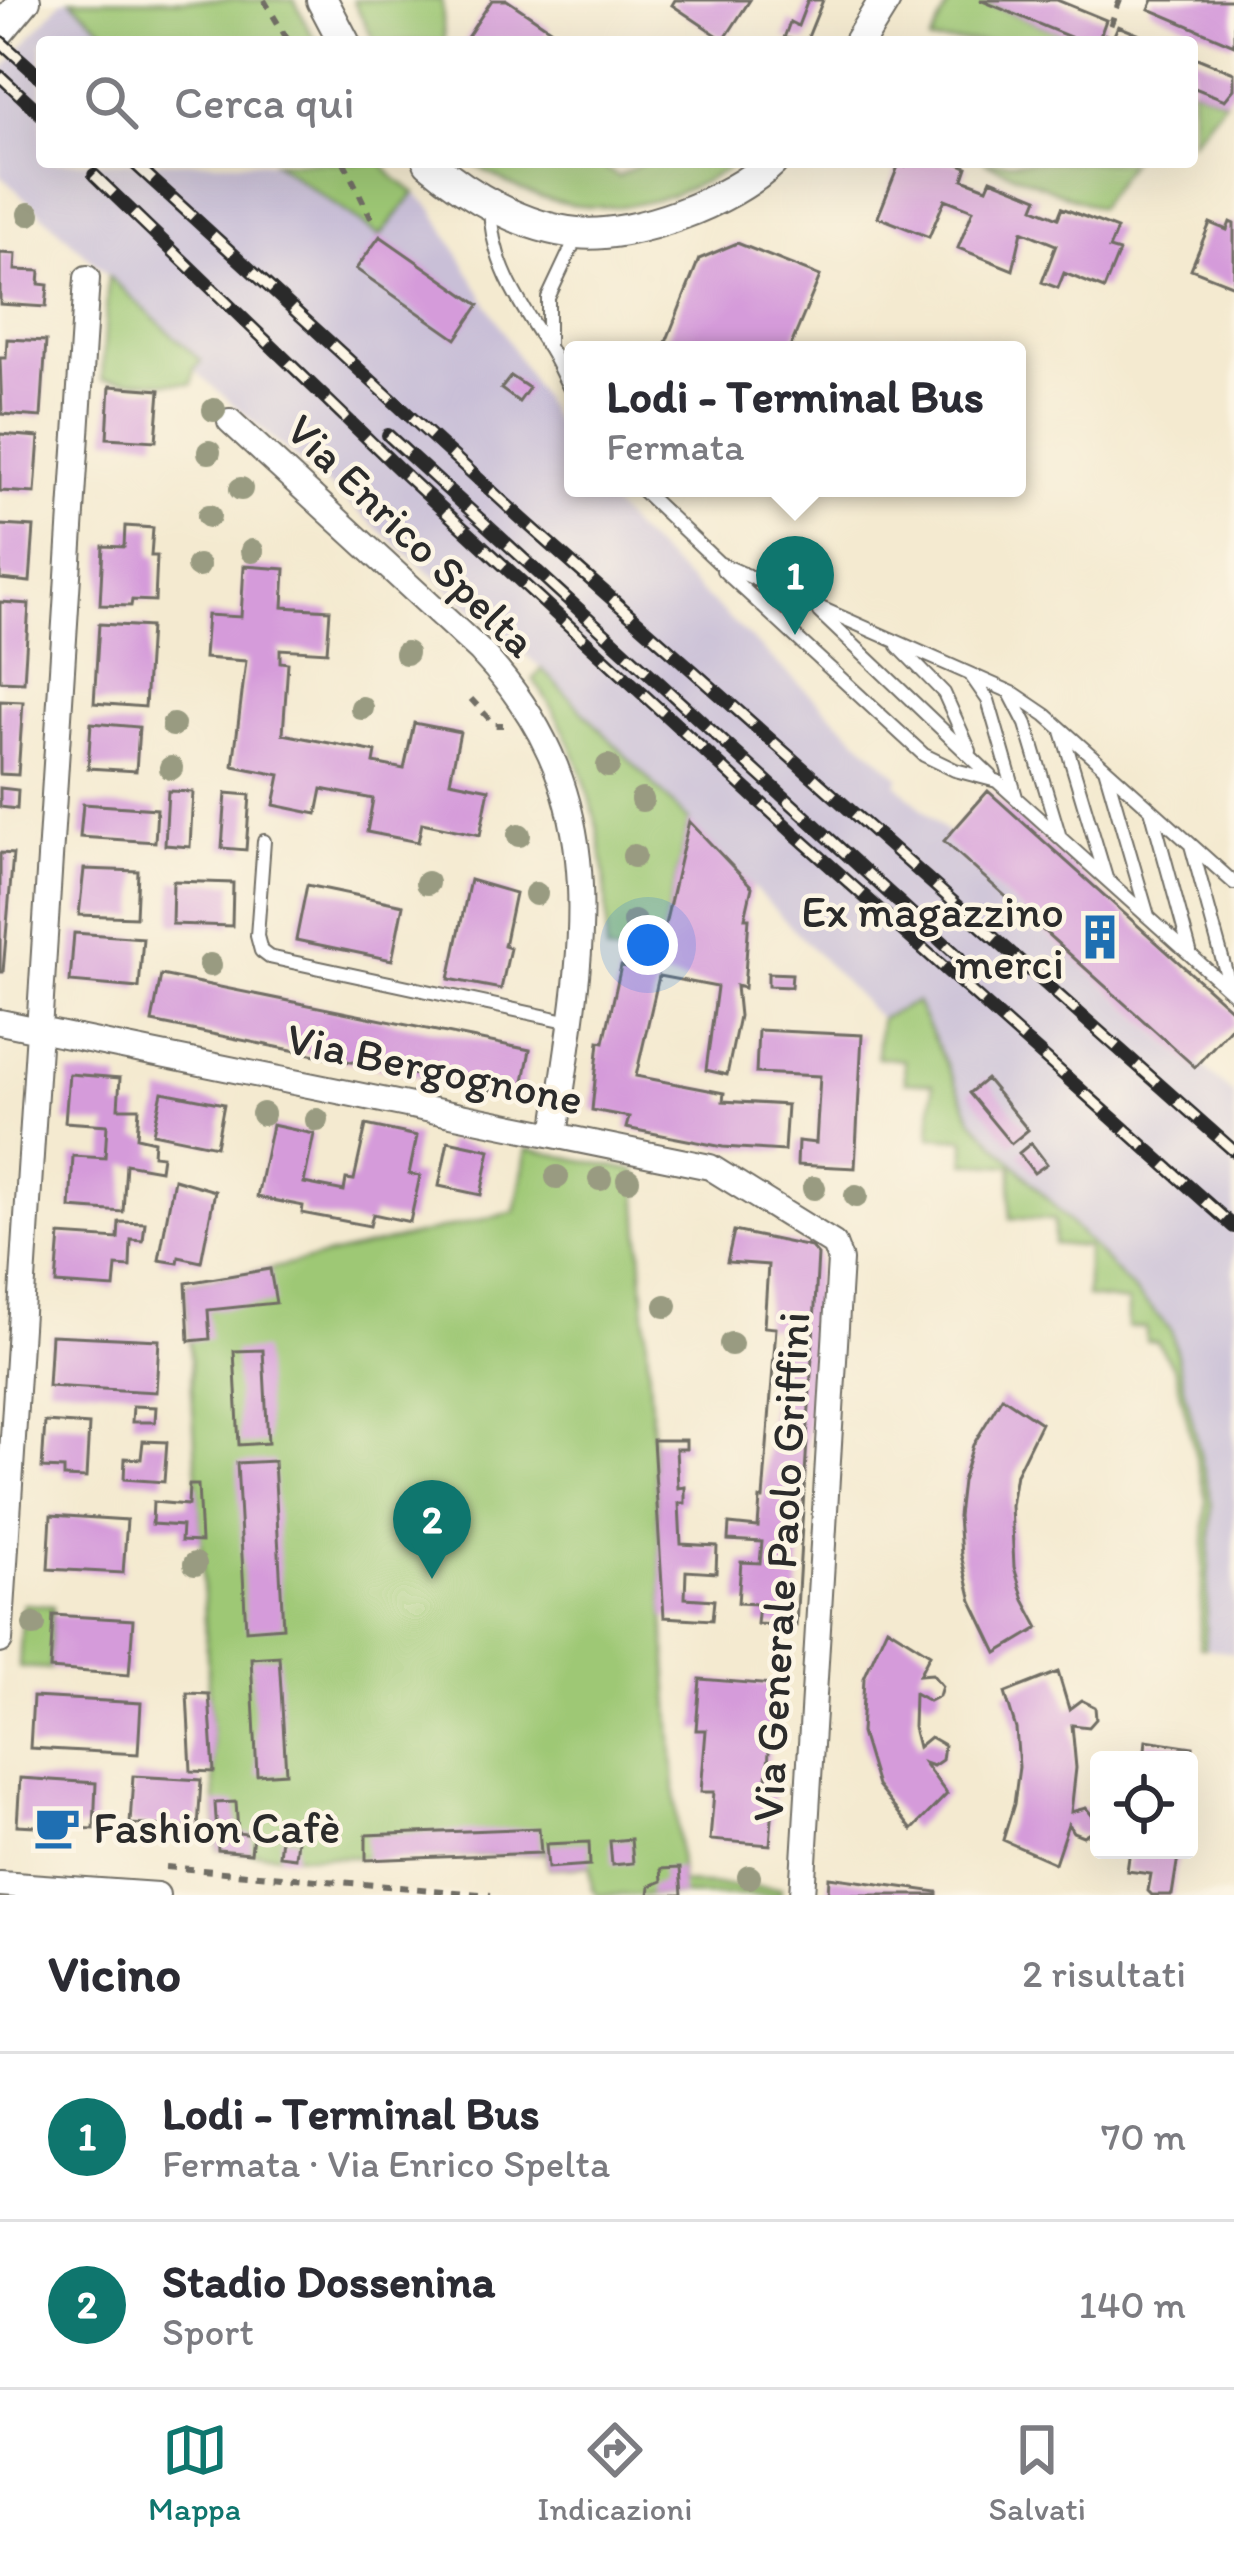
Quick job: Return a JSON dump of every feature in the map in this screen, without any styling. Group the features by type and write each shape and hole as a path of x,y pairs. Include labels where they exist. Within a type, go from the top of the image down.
{"street":[{"path":"0,30 25,0"},
{"path":"322,0 341,36"},
{"path":"863,36 886,0"},
{"path":"436,168 490,205 578,233 653,224 717,200 763,168"},
{"path":"0,1641 87,278"},
{"name":"Via Enrico Spelta","path":"230,422 480,651 532,714 562,782 579,855 580,941 555,1135"},
{"name":"Via Bergognone","path":"0,1022 710,1167 835,1244"},
{"name":"Via Generale Paolo Griffini","path":"802,1895 840,1260 835,1244"},
{"path":"0,1883 157,1895"}],"lane":[{"path":"490,205 496,253 511,292 564,377"},
{"path":"548,346 548,298 578,233"},
{"path":"649,497 924,755 955,770 997,781"},
{"path":"704,553 734,571 1007,688 1105,767 1230,880"},
{"path":"809,603 997,781 1232,992"},
{"path":"889,638 944,693 973,758"},
{"path":"967,671 988,700 1016,796"},
{"path":"1007,688 1025,724 1059,836"},
{"path":"1062,730 1107,879"},
{"path":"1105,767 1148,916"},
{"path":"1150,808 1191,955"},
{"path":"265,841 257,936 261,951 269,957 571,1022"},
{"path":"1191,844 1232,992"}],"path":[{"path":"264,0 285,36"},
{"path":"1106,36 1120,0"},
{"path":"347,168 371,218"},
{"path":"471,699 495,725 504,724"},
{"path":"166,1867 491,1895"}],"shaded area":[{"path":"62,0 71,0 110,36 36,36 36,168 283,168 379,236 415,193 432,208 564,437 564,497 605,497 633,529 900,778 896,783 949,835 944,842 1194,1067 1199,1063 1234,1095 1234,1653 1205,1648 1212,1504 1171,1330 973,1120 916,1003 880,1019 542,669 205,380 194,369 200,361 0,175 0,73"}],"green space":[{"path":"71,0 294,0 313,36 110,36"},
{"path":"353,0 442,0 444,36 372,36"},
{"path":"951,0 979,0 1067,36 933,36"},
{"path":"1198,89 1225,100 1198,134"},
{"path":"283,168 386,168 415,193 380,236"},
{"path":"481,168 605,168 618,177 634,168 727,168 670,195 604,207 538,196"},
{"path":"999,168 1126,168 1098,208"},
{"path":"108,276 201,361 194,369 192,384 102,379"},
{"path":"542,669 689,821 656,963 606,952 605,879 593,809 569,742 533,679"},
{"path":"916,1002 973,1120 1171,1330 1212,1504 1205,1648 1199,1647 1206,1500 1175,1370 1157,1342 1146,1341 1146,1328 1128,1327 1128,1302 1087,1297 1087,1247 1054,1244 1054,1220 1010,1218 1012,1166 965,1163 965,1139 930,1137 933,1084 905,1082 904,1060 877,1057 880,1019"},
{"path":"527,1149 636,1171 681,1883 781,1888 780,1895 597,1895 590,1866 548,1868 546,1853 341,1857 218,1850 186,1283 270,1269 515,1212"},
{"path":"23,1604 53,1606 50,1669 19,1667"}],"building":[{"path":"492,0 507,0 550,29 545,36 468,36"},
{"path":"675,0 750,0 727,36 718,36 672,5"},
{"path":"808,0 823,0 808,36 785,36 790,22 798,26"},
{"path":"980,0 1057,0 1106,20 1100,36 1067,36"},
{"path":"1153,0 1234,0 1234,45 1149,9"},
{"path":"1118,26 1142,36 1114,36"},
{"path":"1198,58 1234,73 1234,89 1225,100 1198,89"},
{"path":"897,168 967,168 963,179 987,188 991,179 1038,198 1034,208 1058,218 1062,208 1117,229 1109,249 1119,252 1104,289 1064,273 1058,288 1042,282 1056,245 1022,231 1013,270 958,248 973,210 945,199 929,237 878,217"},
{"path":"1230,222 1234,224 1234,286 1191,269 1210,223 1227,230"},
{"path":"380,236 479,305 456,339 356,269"},
{"path":"737,243 820,276 793,341 667,341 699,259"},
{"path":"0,253 16,254 15,270 40,271 39,284 48,285 46,307 0,304"},
{"path":"7,339 46,341 41,417 2,414 0,358 6,358"},
{"path":"511,376 529,388 519,402 501,389"},
{"path":"110,386 160,390 156,441 107,438"},
{"path":"0,434 39,437 35,493 0,491"},
{"path":"0,525 34,527 30,582 0,579"},
{"path":"125,526 153,528 155,601 100,605 103,546 124,547"},
{"path":"244,566 285,569 283,607 330,610 327,652 280,649 280,662 288,663 283,734 376,752 374,763 404,769 414,723 460,732 450,781 489,789 480,835 422,823 418,842 367,832 373,799 322,789 317,814 274,805 280,775 233,766 246,661 204,658 207,615 241,617"},
{"path":"0,602 29,604 24,682 0,681"},
{"path":"99,624 150,627 145,707 94,703"},
{"path":"0,701 23,702 18,775 0,774"},
{"path":"91,723 139,727 136,771 88,768"},
{"path":"0,788 18,790 17,809 0,807"},
{"path":"168,791 193,792 190,847 165,845"},
{"name":"Ex magazzino merci","path":"988,791 1234,1012 1234,1024 1195,1067 944,841"},
{"path":"226,793 250,795 246,850 222,848"},
{"path":"83,804 157,809 155,842 80,837"},
{"path":"689,821 752,887 745,918 749,918 744,988 736,986 739,1016 727,1075 706,1070 717,987 659,976 636,1076 724,1093 723,1101 787,1105 784,1151 723,1147 626,1128 629,1117 592,1110 599,1041 604,1042 621,966 654,972"},
{"path":"0,853 13,854 3,972 0,972"},
{"path":"84,869 138,871 136,917 79,915"},
{"path":"470,880 515,893 501,989 449,979"},
{"path":"173,881 233,883 232,926 172,924"},
{"path":"307,885 403,905 392,960 296,940"},
{"path":"74,933 143,938 139,988 70,982"},
{"path":"768,973 792,974 791,987 768,986"},
{"path":"161,975 530,1050 521,1096 152,1022"},
{"path":"758,1030 862,1035 855,1168 797,1165 798,1141 816,1143 820,1076 756,1073"},
{"path":"69,1074 120,1078 118,1108 139,1108 137,1137 154,1141 153,1155 162,1156 160,1170 126,1164 123,1212 70,1208 73,1156 105,1158 107,1125 65,1122"},
{"path":"986,1079 1028,1130 1011,1144 969,1093"},
{"path":"162,1092 224,1104 216,1146 153,1133"},
{"path":"272,1125 314,1134 304,1183 344,1191 346,1179 354,1180 366,1125 417,1136 409,1174 420,1176 410,1222 373,1214 370,1226 302,1213 303,1206 257,1197"},
{"path":"448,1141 490,1150 481,1195 439,1186"},
{"path":"1031,1143 1047,1164 1034,1173 1019,1153"},
{"path":"174,1179 215,1191 201,1262 179,1257 178,1263 159,1260"},
{"path":"119,1222 145,1223 143,1241 131,1240 130,1267 116,1266 114,1288 56,1284 60,1235 118,1239"},
{"path":"734,1231 811,1247 818,1255 796,1626 757,1624 759,1604 738,1603 741,1562 760,1563 762,1542 728,1540 729,1524 758,1527 776,1328 764,1327 768,1265 727,1262"},
{"path":"270,1269 276,1303 208,1310 210,1339 189,1341 186,1283"},
{"path":"51,1335 159,1340 156,1392 48,1386"},
{"path":"263,1350 268,1443 239,1445 234,1351"},
{"path":"1002,1397 1041,1423 1016,1474 1011,1506 1014,1567 1039,1628 997,1653 972,1601 958,1516 973,1445"},
{"path":"133,1406 156,1407 155,1422 132,1422"},
{"path":"45,1422 89,1425 86,1478 64,1477 64,1469 42,1468"},
{"path":"653,1440 686,1440 686,1449 676,1449 678,1488 685,1487 685,1503 679,1503 681,1544 717,1546 716,1573 686,1571 685,1598 714,1600 712,1620 664,1617"},
{"path":"143,1441 167,1442 164,1482 124,1479 125,1458 141,1459"},
{"path":"274,1461 283,1627 246,1630 237,1463"},
{"path":"189,1485 198,1485 201,1542 181,1541 182,1526 152,1524 153,1502 188,1505"},
{"path":"51,1515 127,1520 123,1573 48,1569"},
{"path":"53,1615 133,1620 129,1675 50,1669"},
{"path":"887,1627 930,1654 919,1675 932,1674 942,1686 939,1696 929,1701 914,1693 913,1727 918,1747 930,1737 944,1745 942,1760 933,1766 924,1763 947,1794 912,1830 877,1786 861,1733 864,1678"},
{"path":"279,1656 286,1773 257,1775 251,1658"},
{"path":"1058,1672 1069,1709 1081,1700 1095,1707 1096,1719 1089,1727 1072,1725 1076,1768 1071,1812 1086,1808 1090,1832 1083,1836 1068,1824 1055,1863 1003,1840 1019,1767 1016,1729 1005,1693"},
{"path":"700,1679 774,1685 766,1792 774,1792 770,1845 710,1840 714,1792 701,1792 706,1730 696,1730"},
{"path":"187,1693 209,1694 214,1772 191,1771"},
{"path":"33,1697 141,1703 138,1754 30,1748"},
{"path":"1146,1740 1193,1747 1192,1751 1145,1751"},
{"path":"133,1776 201,1780 198,1828 130,1824"},
{"path":"20,1778 96,1783 94,1829 17,1825"},
{"path":"236,1802 238,1833 253,1835 251,1853 218,1850 215,1803"},
{"path":"539,1828 541,1853 366,1860 366,1835"},
{"path":"281,1837 297,1839 295,1858 279,1856"},
{"path":"631,1839 633,1863 612,1865 610,1841"},
{"path":"589,1842 590,1865 548,1868 546,1844"},
{"path":"1129,1859 1178,1859 1172,1895 1152,1895 1148,1891 1151,1874 1127,1871"},
{"path":"680,1868 682,1895 649,1895 650,1886 662,1881 661,1869"},
{"path":"829,1877 937,1892 937,1895 828,1895"}],"railway":[{"path":"0,41 36,74"},
{"path":"0,76 36,109"},
{"path":"140,168 522,519 1234,1151"},
{"path":"94,175 399,469 798,837 1234,1227"},
{"path":"388,435 959,957"}],"place":[{"name":"Lodi - Terminal Bus","path":"795,635"},
{"name":"Ex magazzino merci","path":"1100,937"},
{"name":"Stadio Dossenina","path":"432,1579"},
{"name":"Fashion Cafè","path":"57,1827"}]}
